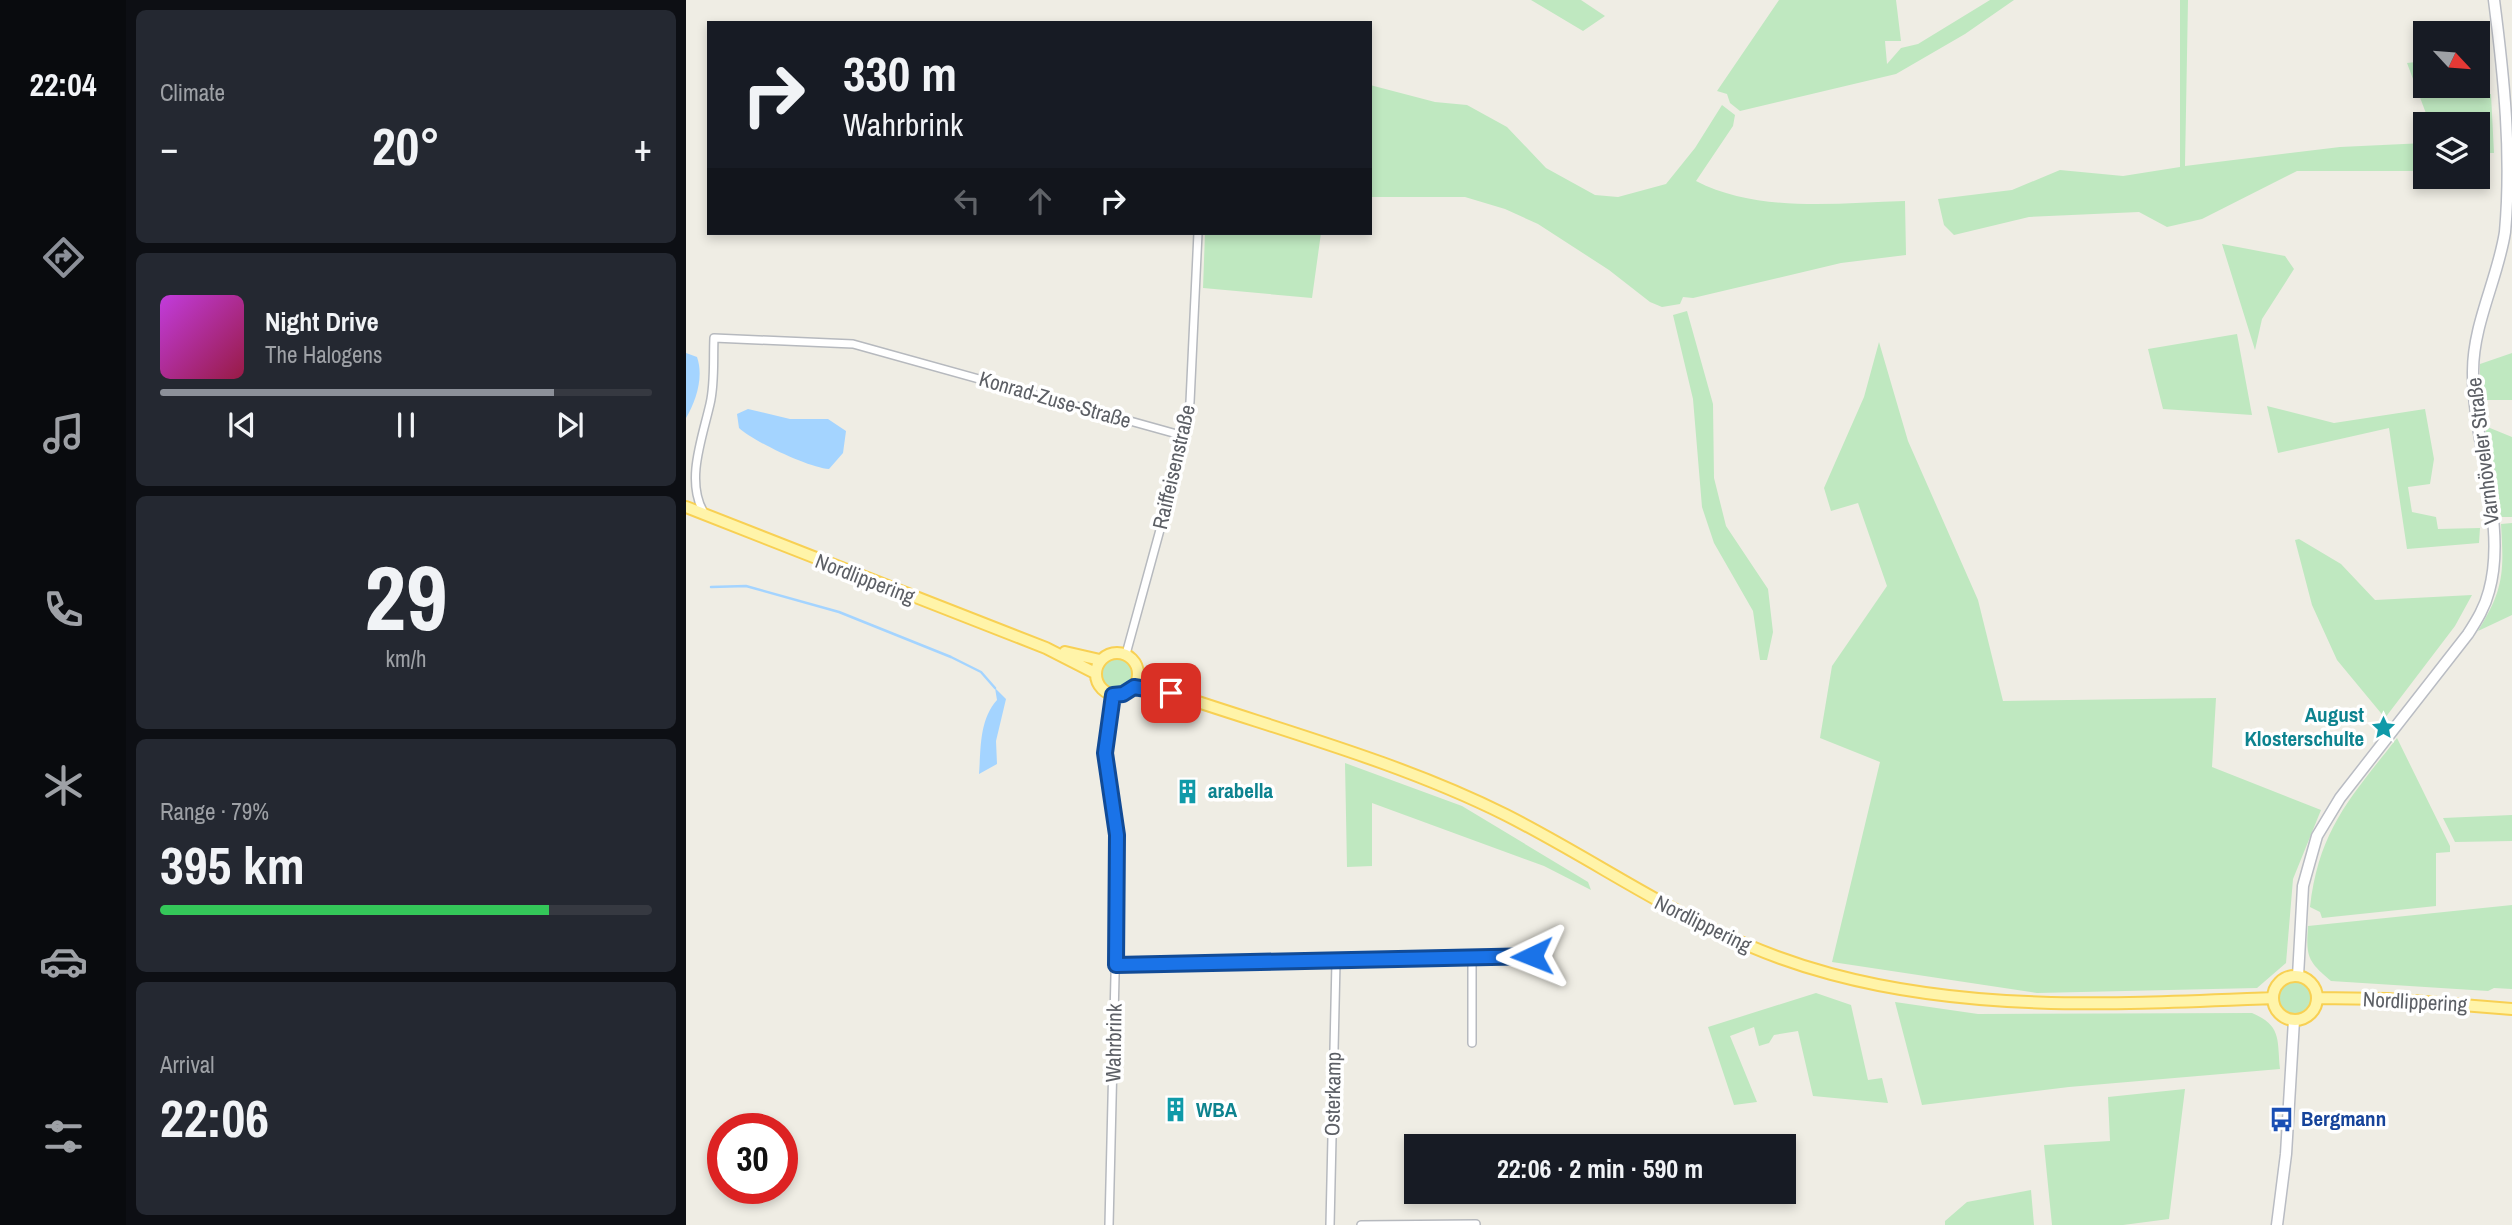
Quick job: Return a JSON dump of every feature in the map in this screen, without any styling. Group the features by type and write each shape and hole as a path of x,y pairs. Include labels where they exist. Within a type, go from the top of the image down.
{"main road":[{"name":"Nordlippering","path":"686,507 1046,648 1095,673"},
{"name":"Nordlippering","path":"1046,648 1100,660"},
{"path":"1113,653 1126,654 1136,664 1138,673 1134,687 1123,694 1113,695 1101,688 1095,673 1100,660 1113,653"},
{"name":"Nordlippering","path":"1138,673 1171,693"},
{"name":"Nordlippering","path":"1134,687 1171,693 1447,788 1507,816 1697,924 1742,944 1828,974 1931,995 2041,1003 2273,998"},
{"path":"2298,976 2312,983 2317,998 2308,1015 2294,1020 2280,1013 2273,998 2278,984 2287,977 2298,976"},
{"name":"Nordlippering","path":"2317,998 2388,999 2512,1009"}],"street":[{"name":"Varnhöveler Straße","path":"2298,976 2303,886 2317,836 2340,798 2468,634 2482,611 2493,572 2493,534 2473,373 2477,337 2501,253 2510,185 2510,134 2494,0"},
{"name":"Raiffeisenstraße","path":"1126,654 1184,436 1190,402 1198,235"},
{"name":"Konrad-Zuse-Straße","path":"687,462 711,401 714,338 853,344 1184,436"},
{"path":"687,462 687,484 691,495 711,518"},
{"name":"Wahrbrink","path":"1109,1225 1117,835 1105,753 1113,695"},
{"path":"1116,965 1532,956"},
{"path":"1472,958 1472,1043"},
{"name":"Osterkamp","path":"1330,1225 1336,962"},
{"path":"2277,1225 2286,1154 2294,1020"},
{"path":"1361,1225 1476,1224"}],"green space":[{"path":"1531,0 1581,0 1605,16 1583,31"},
{"path":"1779,0 1896,0 1901,41 1885,41 1887,64 1901,48 1918,44 1990,0 2014,0 1965,34 1896,74 1740,111 1730,103 1727,94 1717,91"},
{"path":"2180,0 2188,0 2185,166 2340,147 2413,144 2413,171 2297,171 2202,219 2167,227 2139,212 2029,217 1954,235 1944,225 1938,199 2012,190 2060,170 2123,176 2180,167"},
{"path":"2413,62 2413,79 2407,63"},
{"path":"1372,86 1435,102 1467,105 1507,127 1546,168 1595,195 1618,197 1666,184 1695,148 1722,105 1735,115 1733,126 1696,181 1745,198 1771,202 1825,204 1905,201 1906,255 1841,263 1693,298 1683,297 1680,304 1662,307 1650,302 1609,270 1538,224 1505,209 1465,197 1372,197"},
{"path":"2491,94 2494,153 2490,153 2490,112 2425,112 2420,98 2490,98"},
{"path":"1205,235 1321,235 1312,298 1203,288"},
{"path":"2222,244 2285,256 2294,269 2262,319 2255,350"},
{"path":"1687,311 1713,404 1714,478 1726,526 1768,589 1773,632 1767,660 1760,660 1753,611 1714,543 1702,507 1693,399 1673,315"},
{"path":"2237,334 2252,415 2163,409 2148,349"},
{"path":"1879,342 1908,441 1978,600 2003,701 2216,698 2212,767 2321,810 2293,879 2286,963 2257,988 2037,993 1832,962 1880,762 1820,738 1832,666 1887,586 1858,503 1831,511 1824,488 1864,397"},
{"path":"2512,353 2512,400 2480,400 2480,364"},
{"path":"2267,406 2334,423 2425,409 2434,459 2430,484 2408,487 2412,512 2436,517 2438,529 2480,528 2479,543 2407,549 2389,428 2278,453"},
{"path":"2485,426 2512,437 2512,517 2498,517"},
{"path":"2512,523 2512,615 2478,631 2493,603 2500,580 2501,524"},
{"path":"2299,539 2341,564 2375,600 2472,595 2455,626 2385,718 2337,660 2312,605 2295,540"},
{"path":"1116,657 1128,662 1133,674 1128,686 1116,691 1104,686 1099,674 1104,662"},
{"path":"2397,738 2450,846 2450,852 2436,853 2436,906 2322,918 2320,912 2310,907 2314,880 2329,835 2352,797"},
{"path":"1345,763 1462,806 1588,882 1591,890 1544,866 1372,803 1372,866 1347,867"},
{"path":"2512,815 2512,841 2455,842 2443,818"},
{"path":"2512,905 2512,989 2494,988 2488,991 2331,981 2313,963 2308,951 2308,926"},
{"path":"2295,981 2307,986 2312,998 2307,1010 2295,1015 2283,1010 2278,998 2283,986"},
{"path":"1816,993 1851,1005 1868,1080 1882,1078 1888,1103 1813,1096 1798,1031 1774,1035 1769,1043 1759,1046 1754,1027 1730,1036 1757,1102 1734,1105 1708,1027"},
{"path":"1895,1002 1978,1014 2252,1013 2269,1023 2276,1035 2280,1069 2069,1087 1922,1105"},
{"path":"2185,1089 2169,1219 2123,1225 2052,1225 2044,1145 2110,1141 2108,1097"},
{"path":"2031,1190 2034,1225 1945,1225 1945,1221 1967,1202"}],"water":[{"path":"686,353 697,357 700,373 696,397 686,418"},
{"path":"748,409 790,419 828,419 846,431 843,453 829,469 782,453 739,428 737,414"},
{"path":"995,688 1006,699 996,741 997,764 979,774 984,726 997,700"}],"waterway":[{"path":"711,587 746,586 839,612 951,657 981,672 995,688"}],"place":[{"name":"August Klosterschulte","path":"2384,727"},
{"name":"arabella","path":"1188,791"},
{"name":"WBA","path":"1176,1110"},
{"name":"Bergmann","path":"2281,1119"}],"route":[{"path":"1171,693 1134,687 1123,694 1113,695 1105,753 1118,852 1116,965 1532,956"}]}
